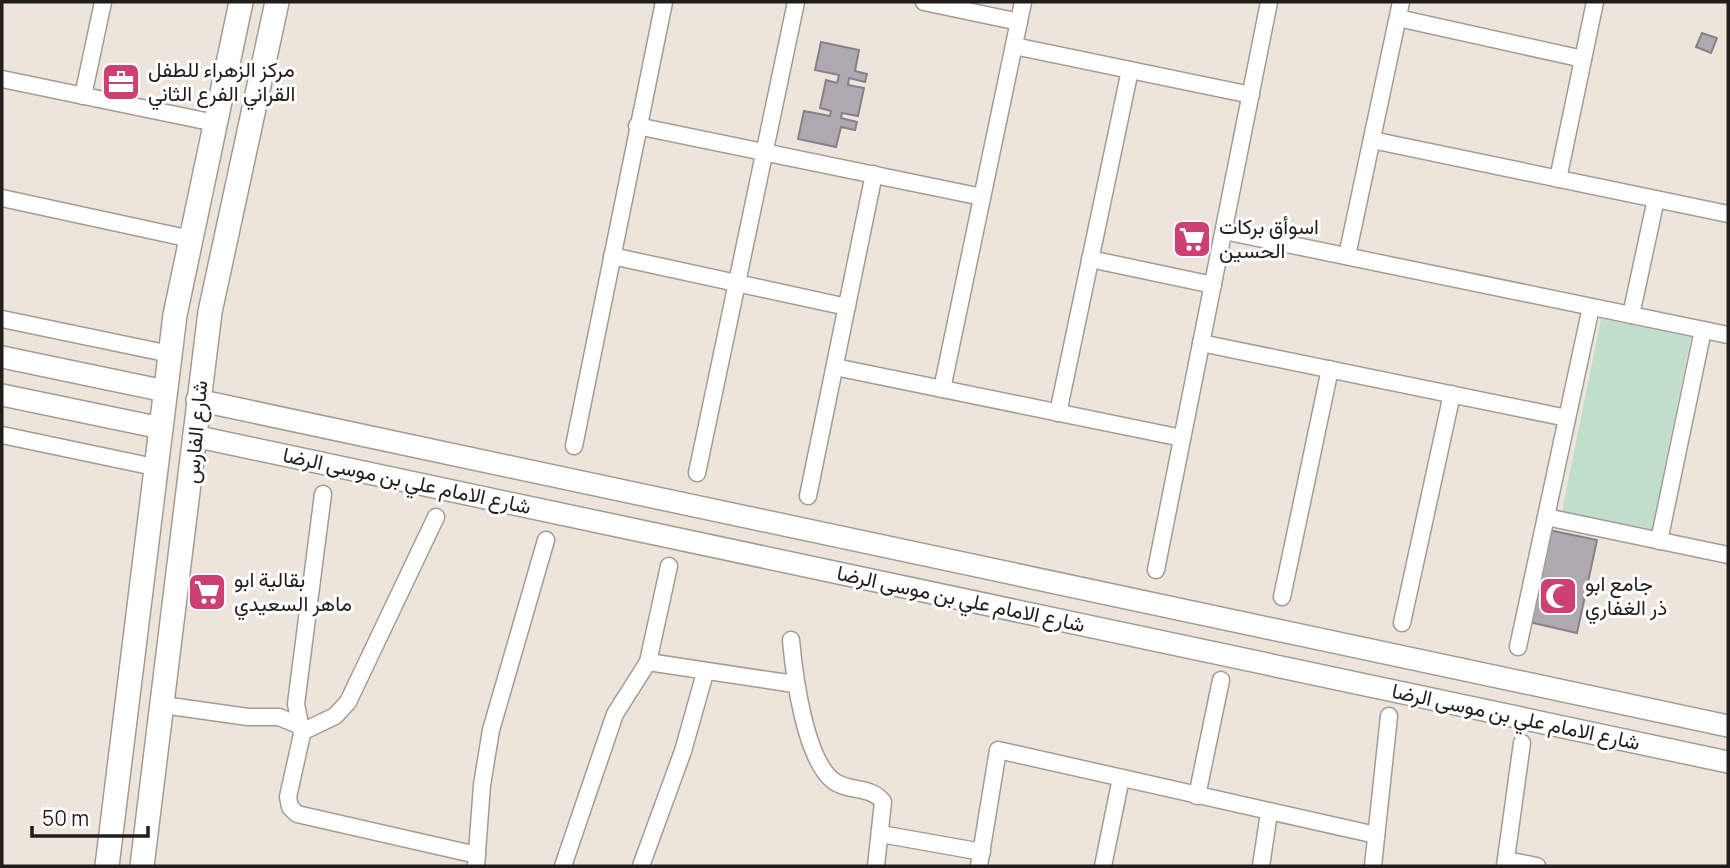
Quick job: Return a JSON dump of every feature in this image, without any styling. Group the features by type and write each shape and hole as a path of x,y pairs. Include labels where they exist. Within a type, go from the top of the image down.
{"main road":[{"name":"شارع الفارس","path":"107,866 159,468 170,354 191,239 241,2"},
{"name":"شارع الفارس","path":"142,866 197,400 210,312 277,2"},
{"path":"2,357 197,400"},
{"path":"2,395 194,436"},
{"name":"شارع الامام علي بن موسى الرضا","path":"197,400 1728,726"},
{"path":"278,454 286,419"},
{"name":"شارع الامام علي بن موسى الرضا","path":"194,436 1728,762"}],"street":[{"path":"83,96 103,2"},
{"path":"574,446 664,2"},
{"path":"697,473 796,2"},
{"path":"924,2 1019,22"},
{"path":"942,389 1023,2"},
{"path":"1156,570 1269,2"},
{"path":"1348,256 1401,2"},
{"path":"1558,179 1595,2"},
{"path":"1398,18 1583,59"},
{"path":"1014,46 1251,95"},
{"path":"1058,413 1130,70"},
{"path":"2,79 215,124"},
{"path":"637,126 982,197"},
{"path":"1372,140 1728,214"},
{"path":"808,496 874,174"},
{"path":"2,198 191,239"},
{"path":"1631,315 1656,199"},
{"path":"1224,231 1728,335"},
{"path":"612,256 847,307"},
{"path":"1090,258 1213,285"},
{"path":"1518,648 1591,307"},
{"path":"2,319 170,354"},
{"path":"1659,541 1703,330"},
{"path":"1201,343 1567,418"},
{"path":"835,366 1182,438"},
{"path":"1282,597 1330,369"},
{"path":"1402,623 1451,394"},
{"path":"2,436 159,468"},
{"path":"323,494 296,708 302,729 288,797 293,811 476,861 482,785 491,730 546,540"},
{"path":"163,705 248,717 279,717 302,729 326,722 348,702 436,517"},
{"path":"1546,517 1728,555"},
{"path":"563,866 615,714 648,662 669,566"},
{"path":"791,640 794,684 802,717 827,775 839,784 873,792 884,806 876,866"},
{"path":"648,662 705,673 794,684"},
{"path":"641,866 683,751 705,673"},
{"path":"1197,796 1221,680"},
{"path":"1373,866 1390,716"},
{"path":"1522,743 1506,863 1537,866"},
{"path":"881,834 980,859 998,750 1269,813 1377,835"},
{"path":"1103,866 1121,778"},
{"path":"1261,866 1269,813"}],"green space":[{"path":"1601,319 1691,337 1652,529 1562,512"}],"building":[{"path":"1702,33 1717,38 1711,53 1696,47"},
{"path":"821,42 859,50 855,71 867,74 865,82 849,78 848,85 864,88 858,116 842,113 841,118 857,122 855,130 841,127 836,147 798,139 804,111 830,116 831,111 820,108 826,80 837,83 839,75 815,70"},
{"path":"1549,530 1597,540 1577,633 1529,622"}],"place":[{"name":"مركز الزهراء للطفل القراني الفرع الثاني","path":"121,82"},
{"name":"اسوأق بركات الحسين","path":"1192,239"},
{"name":"بقالية ابو ماهر السعيدي","path":"207,592"},
{"name":"جامع ابو ذر الغفاري","path":"1558,596"}]}
